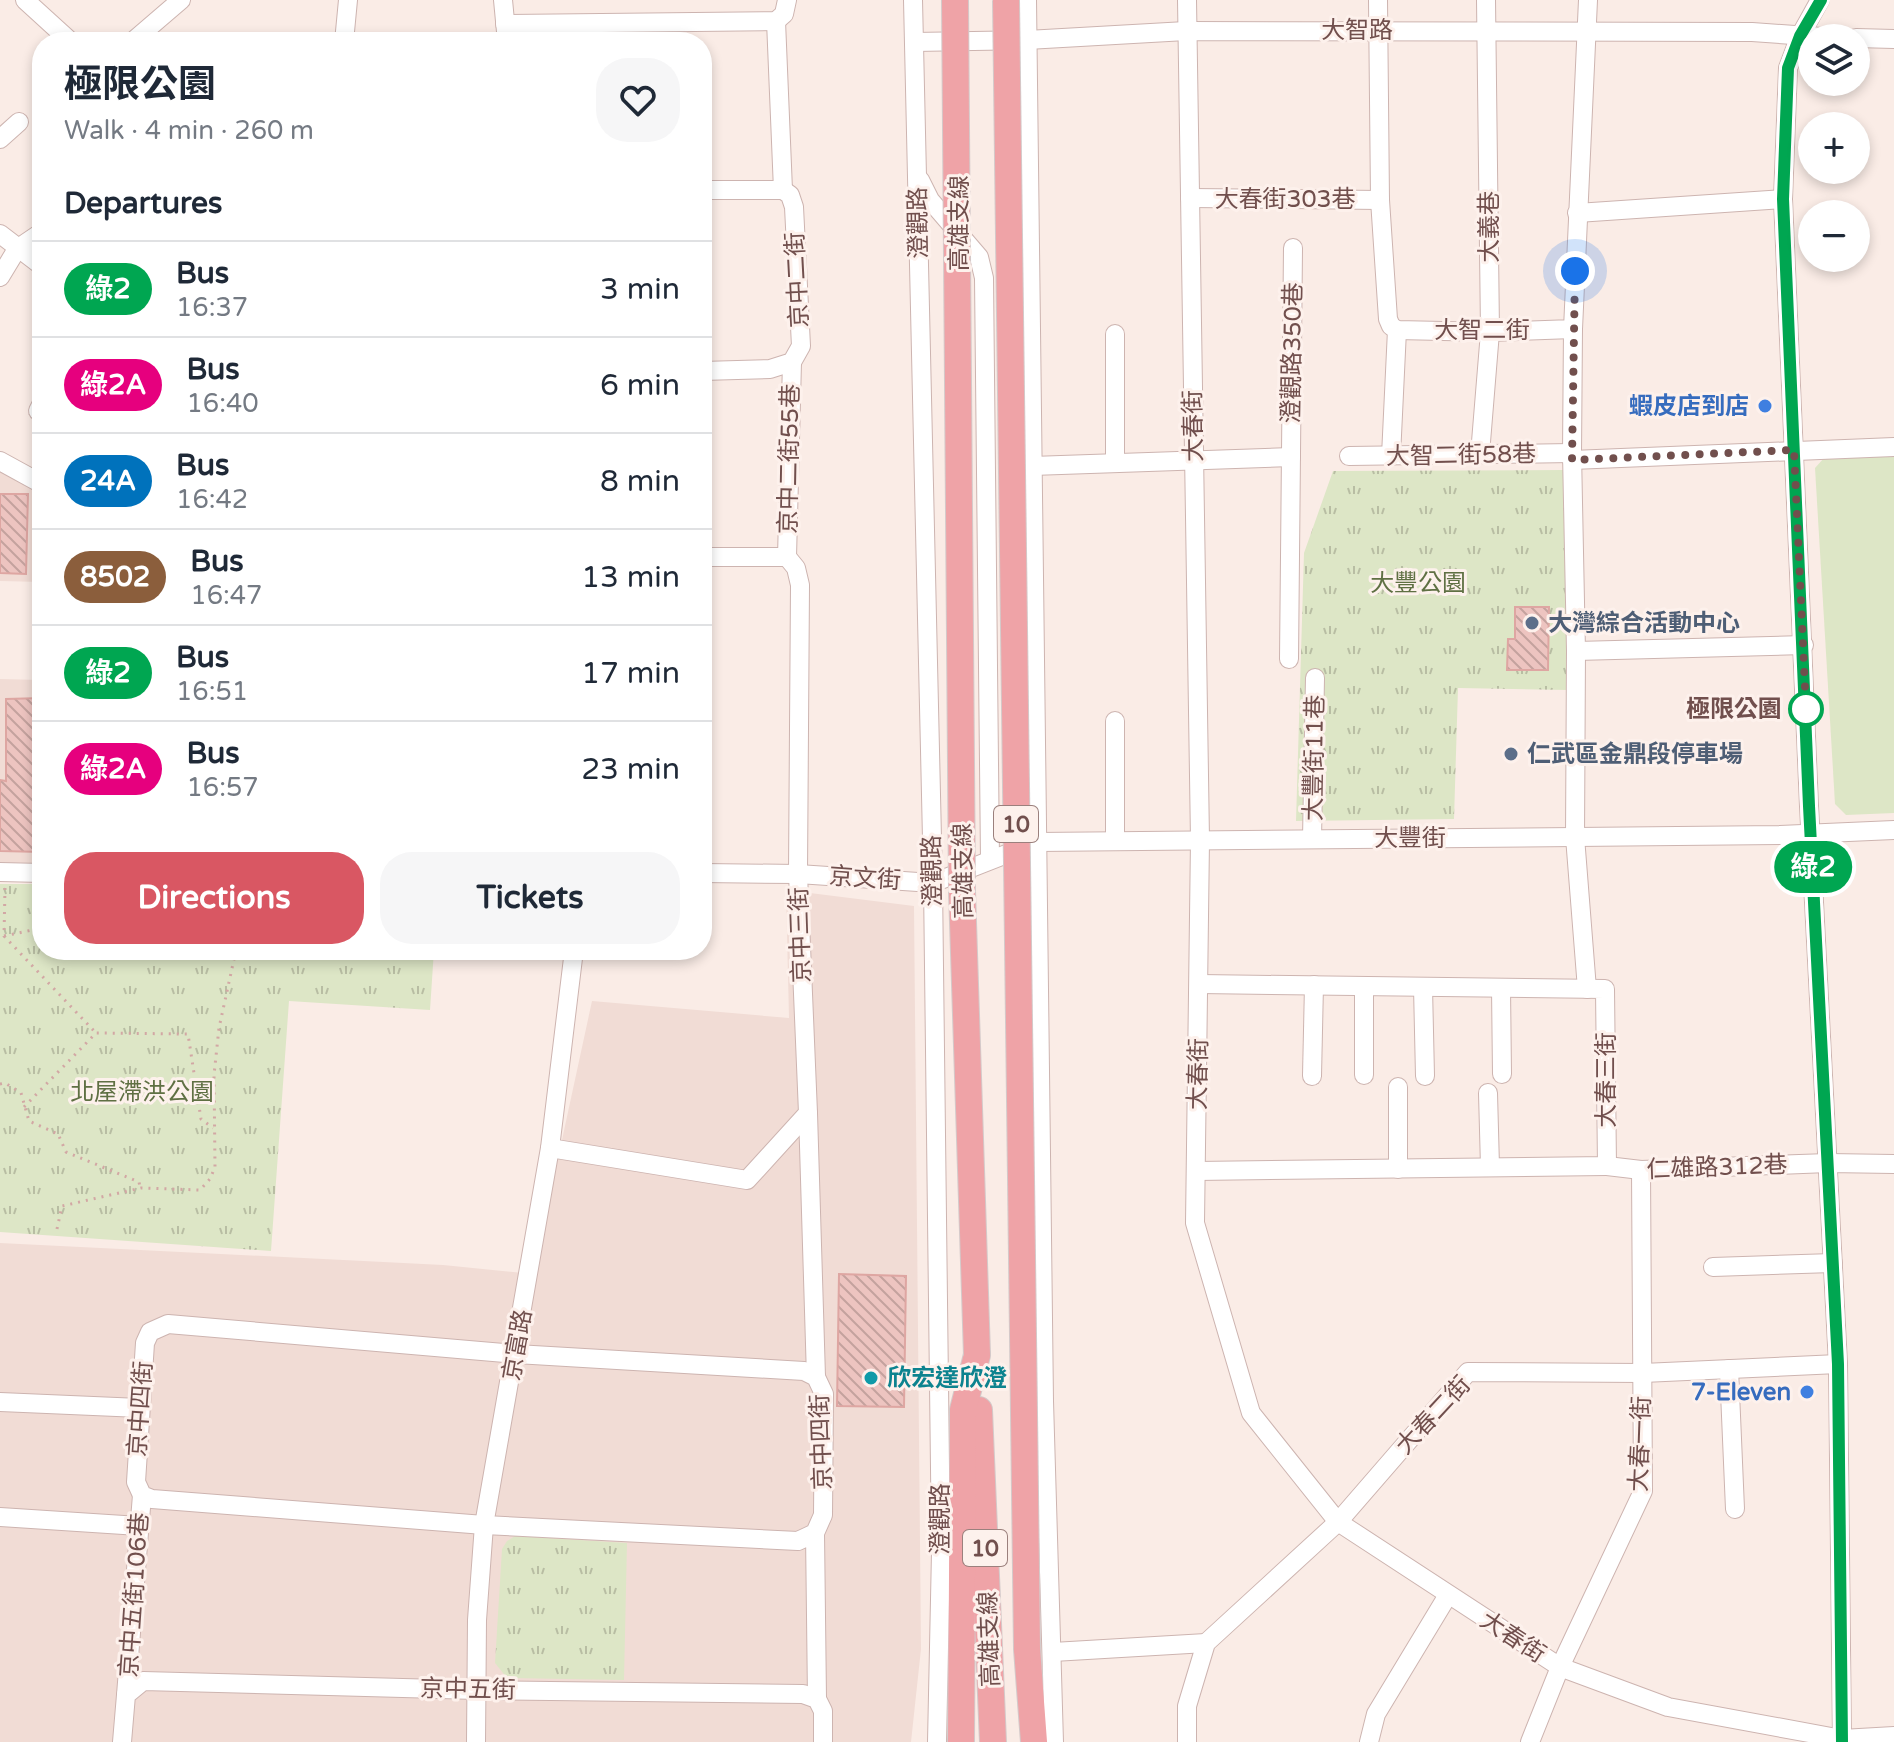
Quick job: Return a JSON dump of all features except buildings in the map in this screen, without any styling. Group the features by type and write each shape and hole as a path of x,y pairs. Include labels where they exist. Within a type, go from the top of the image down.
{"highway":[{"name":"高雄支線","path":"955,0 958,66 962,891 993,1742"},
{"name":"高雄支線","path":"1006,0 1027,1649 1025,1742"},
{"path":"961,1742 963,1410 977,1355"},
{"path":"1027,1649 1034,1742"}],"street":[{"path":"144,32 181,0"},
{"path":"345,32 348,0"},
{"path":"503,0 506,32"},
{"path":"528,32 776,21 784,14 787,0"},
{"name":"澄觀路","path":"913,0 933,883 941,1552 937,1742"},
{"path":"1027,0 1044,1401 1054,1742"},
{"name":"大春街","path":"1187,0 1200,840 1195,1223 1251,1413 1338,1522 1560,1667 1668,1707 1841,1741 1894,1736"},
{"path":"1378,0 1380,200 1388,319 1397,330 1391,456"},
{"name":"大義巷","path":"1480,454 1490,332 1486,0"},
{"path":"1199,984 1587,989 1575,837 1576,651 1572,457 1577,213 1588,0"},
{"path":"1807,24 1820,0"},
{"path":"27,1 60,32"},
{"name":"京中二街","path":"712,371 770,369 792,362 801,346 794,207 790,195 783,190 776,21"},
{"name":"大智路","path":"914,42 1027,40 1186,31 1752,32 1798,36"},
{"path":"1870,38 1894,39"},
{"path":"1798,41 1788,68 1783,199 1838,1364 1841,1741"},
{"path":"0,139 19,122"},
{"path":"917,174 930,200 979,257 984,278 990,860"},
{"path":"712,190 783,190"},
{"name":"大春街303巷","path":"1190,198 1380,200"},
{"path":"1577,213 1783,199"},
{"path":"0,234 32,259"},
{"path":"0,277 17,249 32,239"},
{"name":"澄觀路350巷","path":"1289,659 1293,248"},
{"name":"大智二街","path":"1397,330 1490,332 1573,329"},
{"path":"1115,334 1115,462"},
{"name":"京中二街55巷","path":"787,557 792,362"},
{"name":"大智二街58巷","path":"1349,456 1480,454 1572,457 1894,447"},
{"name":"澄觀路350巷","path":"1032,466 1291,457"},
{"path":"0,461 32,479"},
{"path":"712,557 787,557"},
{"name":"京中三街","path":"787,557 796,568 800,585 798,874 816,1377"},
{"path":"1576,651 1804,645"},
{"name":"大豐街11巷","path":"1312,839 1315,678"},
{"path":"1115,721 1115,841"},
{"name":"大豐街","path":"933,883 1037,842 1811,834 1894,830"},
{"path":"3,872 32,873"},
{"name":"京文街","path":"712,873 798,874 933,883"},
{"name":"京富路","path":"476,1742 477,1620 484,1525 550,1148 573,960"},
{"path":"1312,1076 1314,985"},
{"path":"1364,986 1364,1075"},
{"path":"1423,987 1425,1076"},
{"path":"1501,988 1502,1074"},
{"name":"大春三街","path":"1587,989 1605,989 1607,1166"},
{"path":"1398,1087 1398,1169"},
{"path":"1488,1093 1490,1167"},
{"path":"550,1148 747,1180 808,1113"},
{"name":"仁雄路312巷","path":"1607,1166 1641,1170 1828,1163 1894,1164"},
{"path":"1196,1171 1607,1166"},
{"name":"大春一街","path":"1530,1742 1560,1667 1643,1491 1641,1170"},
{"path":"1713,1267 1833,1263"},
{"name":"京中四街","path":"142,1495 136,1482 145,1343 150,1332 168,1324 516,1354 804,1371 816,1377 824,1394 823,1515 815,1533 817,1699"},
{"name":"大春二街","path":"1206,1643 1338,1522 1468,1372 1643,1373 1838,1364"},
{"path":"1729,1369 1735,1509"},
{"path":"0,1402 140,1408"},
{"path":"142,1495 152,1499 484,1525 798,1541 815,1533"},
{"name":"京中五街106巷","path":"126,1695 142,1495"},
{"path":"0,1517 139,1526"},
{"path":"1369,1742 1376,1714 1448,1595"},
{"path":"1053,1652 1206,1643 1187,1706 1187,1742"},
{"name":"京中五街","path":"126,1695 143,1681 477,1690 803,1694 817,1699"},
{"path":"122,1742 126,1695"},
{"path":"817,1699 823,1711 823,1742"}],"path":[{"path":"3,872 4,936 96,1033 188,1034 201,1119 213,1129"},
{"path":"4,936 32,930"},
{"path":"57,1229 62,1206 141,1188 200,1190 210,1179 215,1167 214,1075 219,1028 234,960"},
{"path":"24,1107 96,1033"},
{"path":"0,1084 5,1083 21,1093 29,1121 58,1134 66,1152 139,1182 141,1188"}],"shaded area":[{"path":"0,468 32,488 32,582 0,581"},
{"path":"0,679 32,680 32,864 0,863"},
{"path":"786,890 914,906 921,1649 911,1742 0,1742 0,1243 443,1265 533,1274 592,1001 789,1018"}],"green space":[{"path":"1894,455 1894,813 1846,815 1835,804 1815,468 1825,457"},
{"name":"大豐公園","path":"1564,470 1568,690 1458,688 1454,819 1296,821 1304,553 1333,471"},
{"name":"北屋滯洪公園","path":"0,884 32,884 32,960 433,960 430,1010 289,1001 271,1251 0,1232"},
{"path":"515,1536 627,1543 624,1680 507,1678 495,1663 502,1549"}],"bus line":[{"name":"綠2","path":"1821,0 1800,36 1788,68 1783,199 1809,806 1838,1364 1842,1742"}],"place":[{"name":"蝦皮店到店","path":"1765,406"},
{"name":"大灣綜合活動中心","path":"1532,623"},
{"name":"極限公園","path":"1806,709"},
{"name":"仁武區金鼎段停車場","path":"1511,754"},
{"name":"欣宏達欣澄","path":"871,1378"},
{"name":"7-Eleven","path":"1807,1392"}],"route":[{"path":"1575,271 1572,460 1794,450 1806,709"}]}
